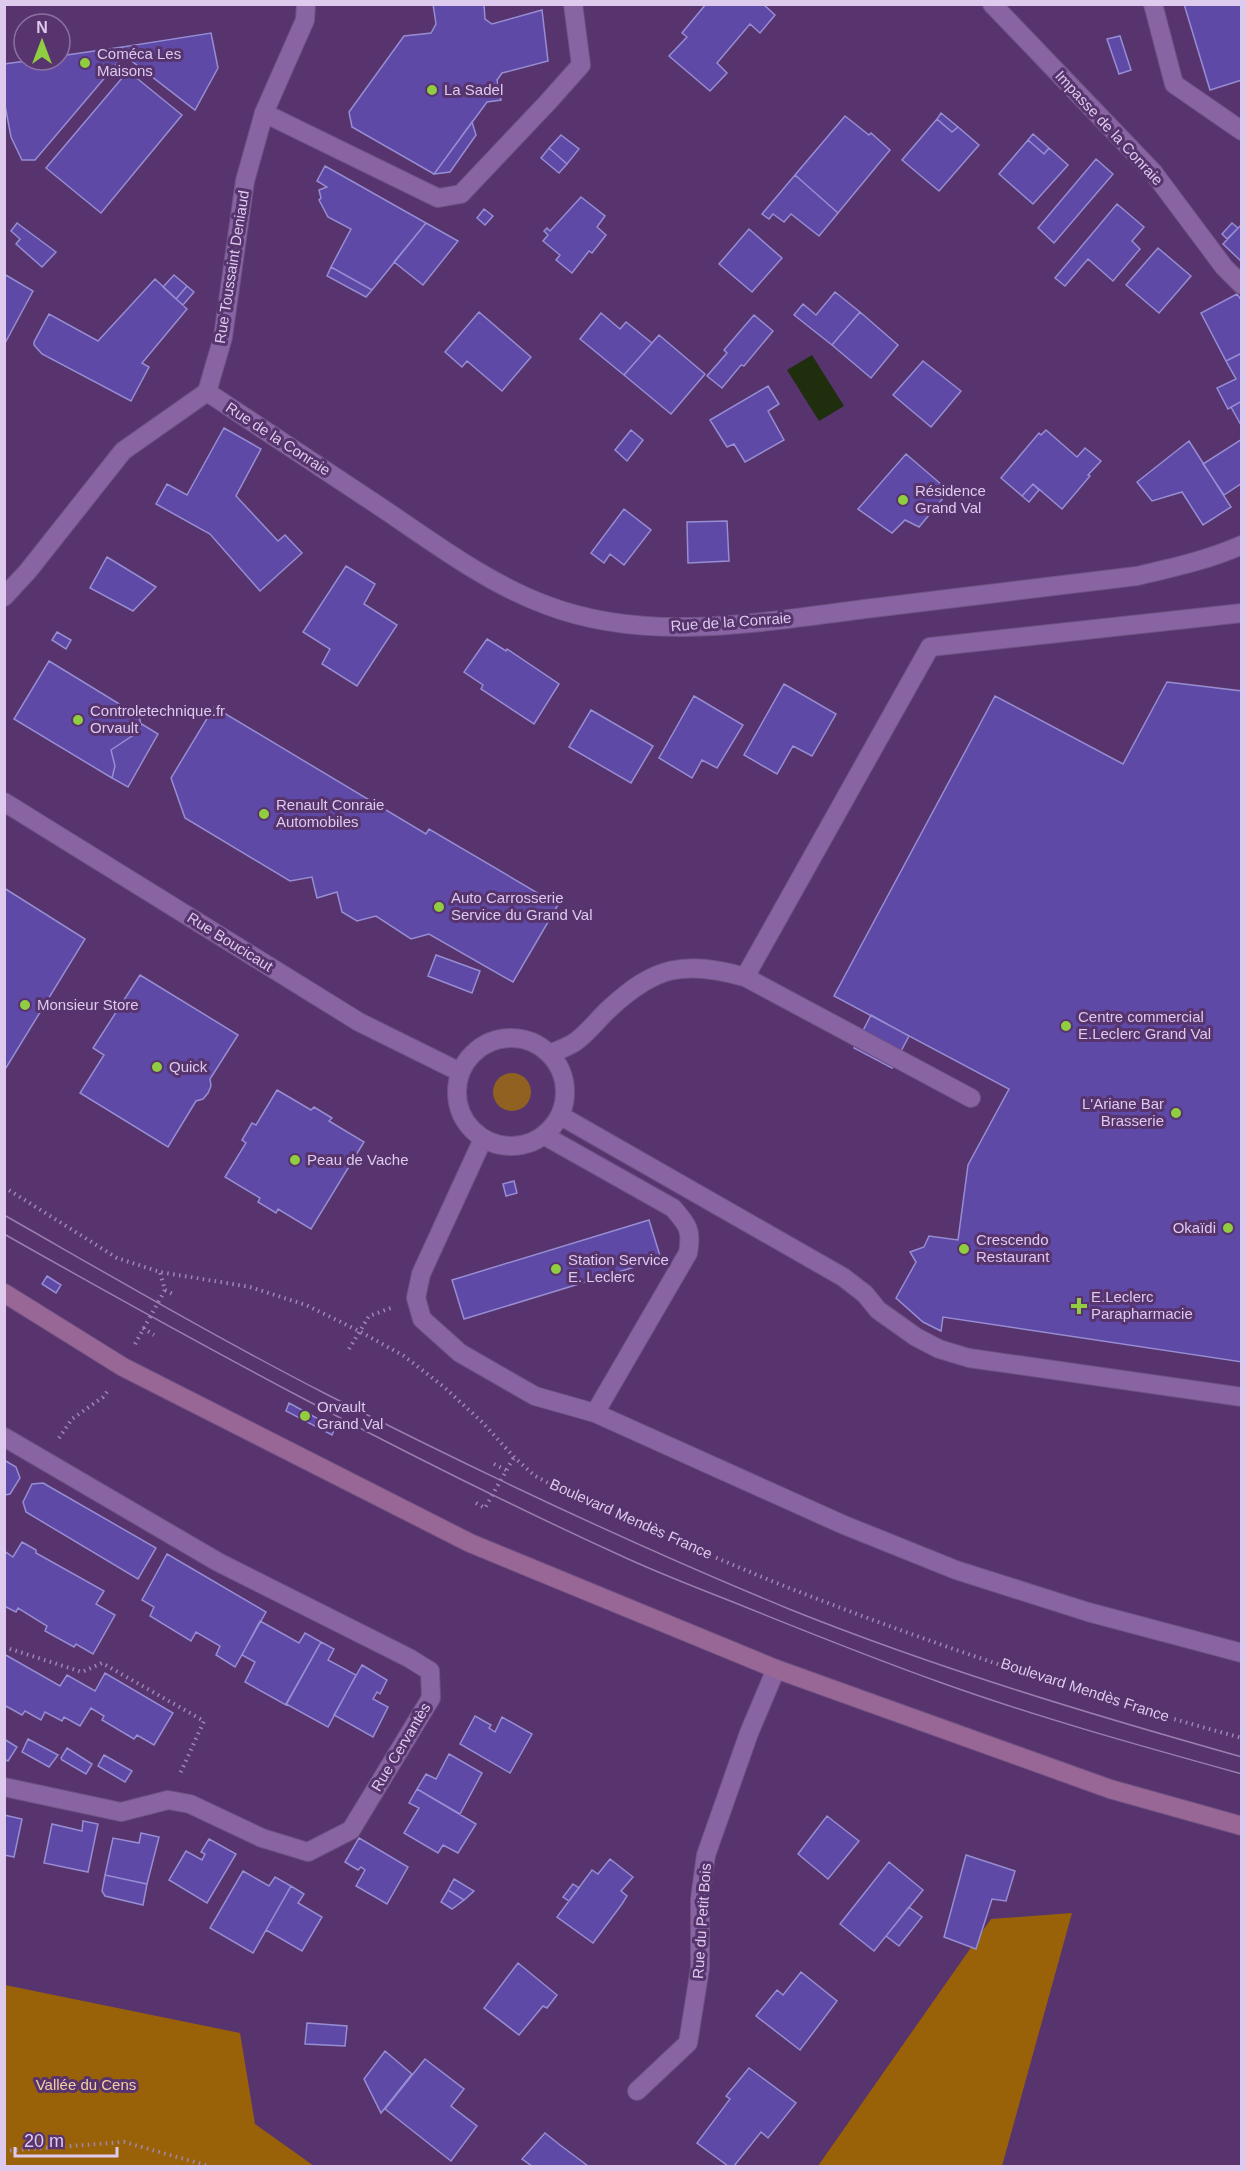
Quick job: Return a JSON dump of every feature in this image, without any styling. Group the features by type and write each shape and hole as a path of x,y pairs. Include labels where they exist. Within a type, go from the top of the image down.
{"main road":[{"path":"4,1293 123,1367 470,1542 776,1669 1110,1789 1242,1826"}],"street":[{"name":"Rue Toussaint Deniaud","path":"207,392 223,337 245,181 264,113 305,20 306,4"},
{"path":"264,113 438,198 461,194 549,102 580,65 573,4"},
{"name":"Impasse de la Conraie","path":"992,4 1153,172 1224,267 1242,285"},
{"path":"1153,4 1174,84 1242,131"},
{"path":"4,597 28,571 123,451 207,392"},
{"name":"Rue de la Conraie","path":"207,392 455,558 545,605 618,625 657,628 716,626 1125,577 1184,565 1242,545"},
{"path":"745,977 930,647 1242,613"},
{"name":"Rue Boucicaut","path":"4,802 359,1022 460,1072"},
{"path":"550,1053 576,1042 622,997 653,976 673,969 720,970 745,977 971,1098"},
{"path":"518,1038 535,1043 550,1053 560,1067 566,1083 566,1100 561,1116 545,1136 530,1144 514,1147 498,1146 471,1130 462,1117 457,1102 460,1072 470,1057 484,1045 500,1039 518,1038"},
{"path":"561,1116 843,1277 865,1294 878,1310 916,1338 939,1349 969,1358 1242,1397"},
{"path":"545,1136 673,1208 685,1222 691,1235 688,1253 595,1413"},
{"path":"483,1139 420,1274 416,1298 422,1319 460,1353 535,1396 595,1413 844,1525 956,1570 1088,1612 1242,1653"},
{"name":"Rue Cervantès","path":"4,1437 218,1562 409,1658 430,1671 431,1698 351,1830 308,1852 262,1838 190,1804 168,1800 121,1812 4,1787"},
{"name":"Rue du Petit Bois","path":"637,2091 688,2043 700,1968 700,1899 706,1855 749,1733 776,1669"}],"path":[{"name":"Boulevard Mendès France","path":"4,1187 117,1258 160,1272 250,1287 306,1305 359,1331 404,1356 444,1387 535,1476 554,1486 828,1603 1038,1677 1242,1737"},
{"path":"165,1290 175,1295"},
{"path":"349,1349 369,1317 416,1298"},
{"path":"142,1328 154,1335"},
{"path":"476,1503 485,1508 514,1457"},
{"path":"494,1464 506,1470"},
{"path":"4,1647 82,1672 102,1663 204,1721 168,1800"},
{"path":"4,2151 124,2142 209,2166"}],"shaded area":[{"path":"812,355 844,406 819,421 787,370"},
{"path":"512,1073 526,1078 531,1092 526,1106 512,1111 498,1106 493,1092 498,1078"}],"green space":[{"path":"1072,1913 1002,2166 818,2166 991,1919"},
{"name":"Vallée du Cens","path":"5,1985 240,2033 255,2124 314,2166 5,2166"}],"building":[{"name":"La Sadel","path":"433,4 484,4 485,19 492,24 542,10 548,61 502,73 497,80 501,100 487,102 434,174 352,127 349,112 404,36 431,33 436,24"},
{"path":"706,4 763,4 775,15 760,33 750,24 717,63 727,73 710,91 669,56 687,37 682,33"},
{"path":"1184,4 1242,4 1242,80 1210,90"},
{"path":"211,33 218,68 195,110 124,55 122,47"},
{"path":"1120,36 1131,70 1119,74 1107,39"},
{"path":"122,47 124,55 35,160 22,160 11,137 4,100 4,64 12,63 12,72 72,72 72,54"},
{"path":"128,71 182,115 101,213 46,168"},
{"path":"941,113 958,127 952,132 937,119"},
{"path":"845,116 869,135 871,133 890,150 838,213 795,175"},
{"path":"937,119 952,132 958,127 979,145 939,191 902,160"},
{"path":"472,122 476,135 450,172 434,174"},
{"path":"1033,134 1049,148 1044,154 1028,140"},
{"path":"561,135 579,149 567,164 549,148"},
{"path":"1028,140 1044,154 1049,148 1068,165 1033,204 999,174"},
{"path":"549,148 567,164 559,173 541,158"},
{"path":"1096,159 1113,174 1054,243 1038,228"},
{"path":"325,166 426,223 372,290 331,267 351,229 328,217 319,200 321,198 319,190 327,187 317,181"},
{"path":"795,175 838,213 819,236 791,214 784,222 773,214 769,219 762,214"},
{"path":"581,197 605,216 597,227 606,235 592,253 589,251 572,273 556,260 560,255 543,241 548,235 544,231 547,228 550,231"},
{"path":"1117,204 1144,227 1132,241 1140,249 1113,281 1088,259 1065,286 1055,278"},
{"path":"484,209 493,216 485,225 477,218"},
{"path":"17,223 56,252 42,267 16,244 20,239 11,231"},
{"path":"426,223 458,241 423,285 394,262"},
{"path":"1232,223 1238,228 1227,239 1222,234"},
{"path":"1242,226 1242,262 1223,244"},
{"path":"749,229 782,258 752,292 719,264"},
{"path":"1158,248 1191,276 1159,313 1126,285"},
{"path":"331,267 372,290 366,297 327,276"},
{"path":"4,274 33,291 4,345"},
{"path":"174,275 187,286 176,299 163,287"},
{"path":"155,279 187,309 142,363 149,367 131,401 42,354 34,345 49,314 98,341"},
{"path":"187,286 194,292 183,305 176,299"},
{"path":"835,292 860,312 832,345 794,315 803,304 816,315"},
{"path":"1237,294 1242,301 1242,353 1226,361 1201,313"},
{"path":"479,312 531,357 502,391 467,361 462,367 445,352"},
{"path":"860,312 898,345 871,378 832,345"},
{"path":"601,313 620,329 626,322 652,343 624,375 580,339"},
{"path":"754,315 773,331 722,388 707,376 727,353 724,350"},
{"path":"659,335 705,374 671,414 624,375"},
{"path":"1242,353 1242,401 1228,409 1217,388 1236,379 1226,361"},
{"path":"923,361 961,391 931,427 893,395"},
{"path":"768,386 779,404 768,411 784,440 745,462 734,444 727,447 710,420"},
{"path":"1242,401 1242,427 1231,407"},
{"path":"224,428 261,449 236,496 278,541 285,535 302,553 260,591 210,534 156,504 167,484 187,495"},
{"path":"631,430 643,440 627,461 615,450"},
{"path":"1046,430 1077,457 1085,448 1101,461 1062,509 1033,484 1022,496 1001,478 1039,433 1041,435"},
{"path":"1242,439 1242,483 1224,495 1203,464"},
{"path":"1189,441 1231,507 1203,525 1182,492 1152,501 1137,482"},
{"name":"Résidence Grand Val","path":"906,454 949,491 919,527 905,520 892,533 858,509"},
{"path":"1033,484 1039,490 1029,502 1022,496"},
{"path":"624,509 651,530 624,565 610,554 604,563 591,553"},
{"path":"727,521 729,561 688,563 687,522"},
{"path":"107,557 156,587 133,611 90,588"},
{"path":"346,566 375,584 364,604 397,625 357,686 322,664 330,649 303,632"},
{"path":"57,632 71,640 66,649 52,640"},
{"path":"487,639 506,651 507,649 559,684 534,724 481,689 483,685 464,672"},
{"name":"Controletechnique.fr Orvault","path":"49,661 139,716 141,725 138,732 111,750 115,766 112,778 14,719"},
{"name":"Centre commercial E.Leclerc Grand Val","path":"1167,682 1242,691 1242,1362 943,1317 941,1331 923,1322 896,1298 916,1262 910,1252 924,1247 929,1236 958,1240 968,1165 1009,1089 834,996 995,696 1123,764"},
{"path":"784,684 836,714 812,756 793,746 777,774 744,755"},
{"path":"694,696 743,725 717,768 702,760 692,778 659,758"},
{"path":"214,707 426,834 429,829 558,905 513,982 429,934 411,939 376,916 357,921 342,912 337,892 317,898 312,877 290,881 185,818 171,778"},
{"path":"591,710 653,746 631,783 569,747"},
{"path":"140,723 158,734 128,787 112,778 115,766 111,750 138,732"},
{"name":"Monsieur Store","path":"4,888 85,939 4,1071"},
{"path":"436,955 480,971 472,993 428,976"},
{"name":"Quick","path":"140,975 238,1035 210,1079 211,1086 208,1093 203,1099 196,1101 168,1147 80,1093 104,1055 93,1048"},
{"path":"871,1015 909,1036 892,1068 854,1048"},
{"name":"Peau de Vache","path":"277,1090 311,1110 314,1107 332,1118 329,1121 364,1142 311,1229 278,1209 276,1213 258,1202 260,1198 225,1177 246,1143 242,1140 252,1123 256,1125"},
{"path":"514,1181 517,1193 506,1196 503,1184"},
{"name":"Station Service E. Leclerc","path":"649,1220 661,1259 464,1319 452,1280"},
{"path":"47,1276 61,1285 56,1293 42,1284"},
{"name":"Orvault Grand Val","path":"289,1403 335,1428 332,1435 286,1411"},
{"path":"4,1460 16,1467 20,1478 10,1494 4,1495"},
{"path":"43,1483 156,1548 138,1579 26,1512 23,1502 32,1484"},
{"path":"22,1542 36,1550 36,1553 104,1591 96,1604 115,1615 93,1654 76,1644 74,1647 45,1631 47,1626 18,1608 16,1612 4,1606 4,1551 13,1557"},
{"path":"167,1554 266,1612 235,1667 216,1655 220,1646 196,1632 191,1641 150,1616 154,1607 142,1600"},
{"path":"260,1621 299,1643 305,1633 321,1642 286,1705 245,1682 255,1662 242,1655"},
{"path":"321,1642 334,1649 328,1660 356,1675 328,1727 286,1704"},
{"path":"4,1654 60,1686 67,1675 95,1691 105,1673 173,1713 154,1745 137,1735 134,1739 102,1720 104,1716 91,1708 80,1726 64,1717 62,1721 45,1712 41,1720 25,1711 22,1715 4,1705"},
{"path":"362,1665 387,1680 380,1694 377,1692 373,1699 388,1707 373,1737 334,1715"},
{"path":"475,1716 491,1725 489,1728 495,1732 502,1717 532,1734 510,1773 460,1744"},
{"path":"4,1739 17,1747 8,1761 4,1759"},
{"path":"28,1739 58,1755 49,1767 22,1752"},
{"path":"67,1748 92,1764 86,1774 62,1760"},
{"path":"449,1754 482,1773 460,1814 417,1789 426,1774 436,1779"},
{"path":"104,1755 132,1771 125,1782 98,1766"},
{"path":"417,1789 476,1824 458,1853 443,1845 438,1853 404,1833 419,1808 409,1803"},
{"path":"4,1815 22,1819 14,1857 4,1855"},
{"path":"827,1816 859,1841 828,1879 798,1854"},
{"path":"83,1821 98,1824 88,1872 44,1863 52,1824 82,1831"},
{"path":"141,1833 159,1837 147,1884 105,1875 113,1838 139,1843"},
{"path":"359,1838 408,1867 387,1904 356,1886 365,1870 361,1867 358,1870 345,1862"},
{"path":"209,1839 236,1854 207,1903 169,1880 186,1851 202,1860 205,1854 201,1852"},
{"path":"966,1855 1015,1871 1006,1901 992,1899 976,1949 944,1937"},
{"path":"610,1859 633,1877 621,1891 627,1896 593,1943 557,1917 592,1870 598,1874"},
{"path":"889,1862 923,1890 874,1951 840,1924"},
{"path":"243,1871 269,1886 275,1877 291,1886 253,1953 210,1928"},
{"path":"105,1875 147,1884 143,1905 105,1896 102,1891"},
{"path":"454,1879 474,1891 464,1900 448,1890"},
{"path":"573,1884 579,1888 569,1901 563,1897"},
{"path":"291,1886 304,1894 298,1903 322,1917 302,1951 266,1930"},
{"path":"448,1890 464,1900 452,1909 441,1902"},
{"path":"909,1907 922,1917 899,1946 886,1936"},
{"path":"518,1963 557,1995 547,2008 543,2006 519,2035 484,2008"},
{"path":"801,1972 837,2001 800,2050 756,2016 777,1990 783,1995"},
{"path":"307,2023 347,2026 345,2046 305,2044"},
{"path":"385,2051 412,2074 381,2113 364,2079"},
{"path":"425,2059 464,2089 451,2106 477,2126 451,2161 385,2109"},
{"path":"749,2068 796,2103 768,2138 761,2132 734,2166 728,2166 697,2143 730,2099 726,2096"},
{"path":"545,2133 588,2166 532,2166 522,2159"}],"tram line":[{"path":"4,1215 285,1373 497,1479 671,1559 789,1609 900,1651 1070,1707 1242,1757"},
{"path":"4,1234 311,1403 467,1483 639,1564 837,1644 979,1696 1053,1720 1242,1774"}],"place":[{"name":"Coméca Les Maisons","path":"85,63"},
{"name":"La Sadel","path":"432,90"},
{"name":"Résidence Grand Val","path":"903,500"},
{"name":"Controletechnique.fr Orvault","path":"78,720"},
{"name":"Renault Conraie Automobiles","path":"264,814"},
{"name":"Auto Carrosserie Service du Grand Val","path":"439,907"},
{"name":"Monsieur Store","path":"25,1005"},
{"name":"Centre commercial E.Leclerc Grand Val","path":"1066,1026"},
{"name":"Quick","path":"157,1067"},
{"name":"L'Ariane Bar Brasserie","path":"1176,1113"},
{"name":"Peau de Vache","path":"295,1160"},
{"name":"Okaïdi","path":"1228,1228"},
{"name":"Crescendo Restaurant","path":"964,1249"},
{"name":"Station Service E. Leclerc","path":"556,1269"},
{"name":"E.Leclerc Parapharmacie","path":"1079,1306"},
{"name":"Orvault Grand Val","path":"305,1416"}]}
